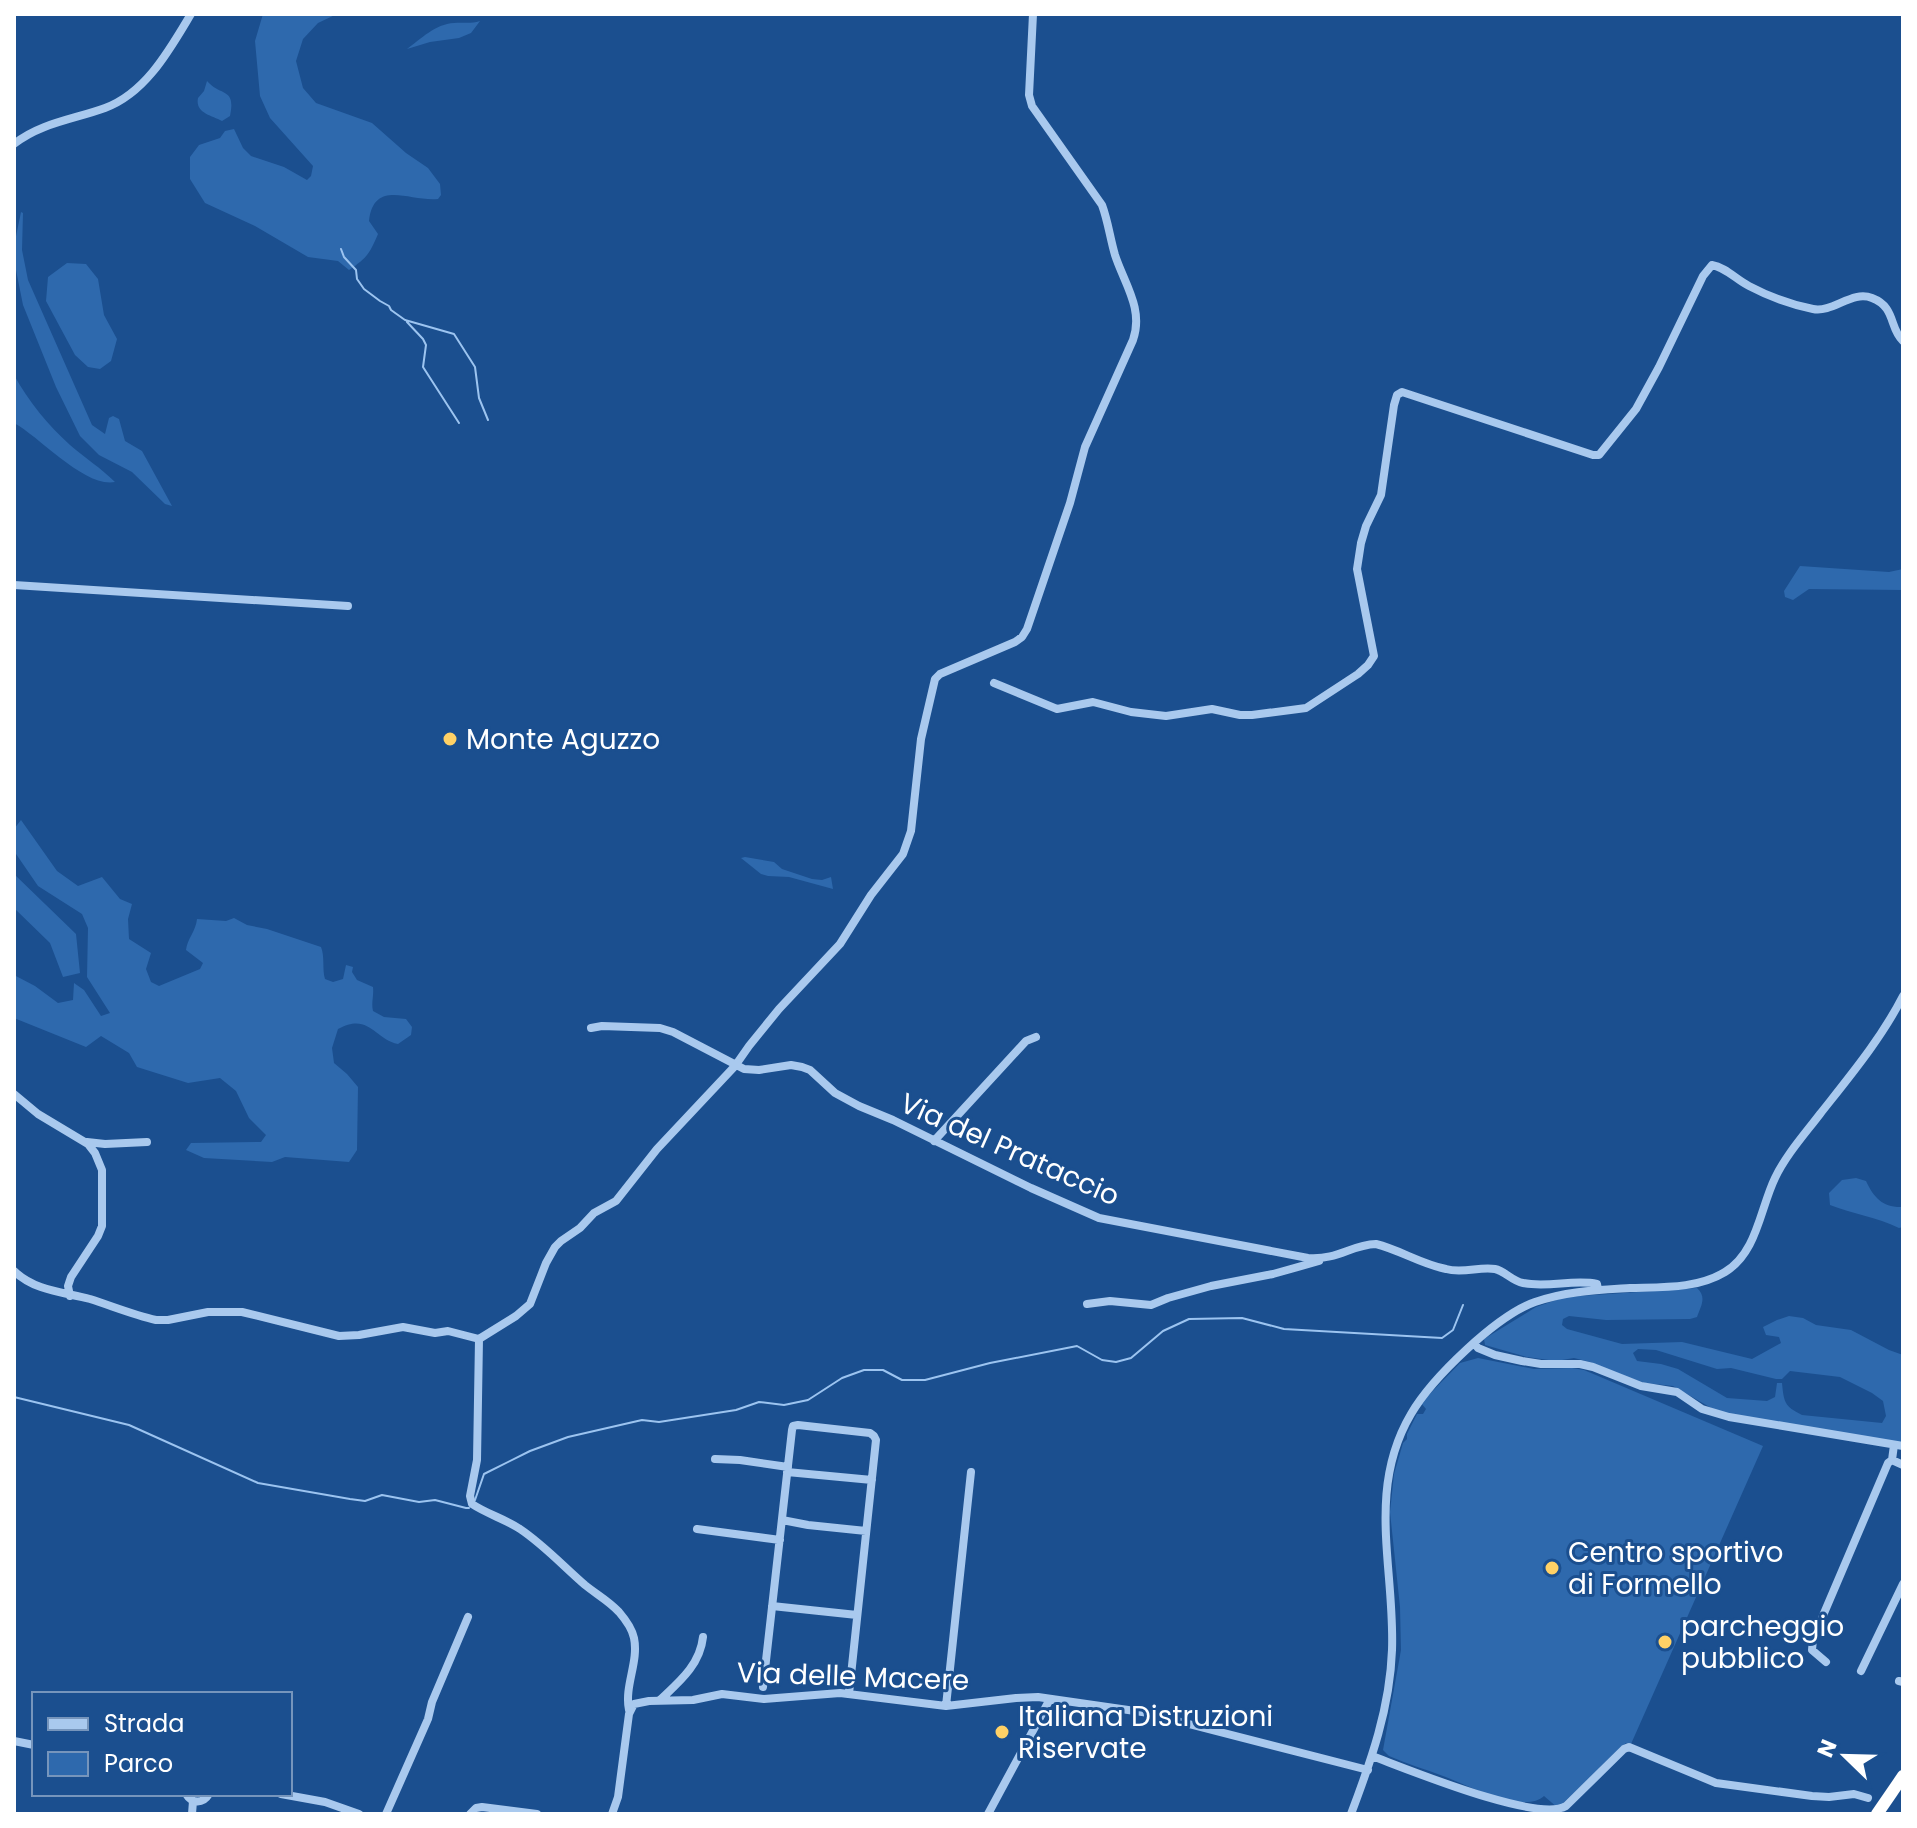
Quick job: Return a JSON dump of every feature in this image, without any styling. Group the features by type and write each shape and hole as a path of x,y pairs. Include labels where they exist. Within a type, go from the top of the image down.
{"highway":[{"path":"1877,1814 1903,1776"},
{"path":"1887,1814 1903,1789"}],"street":[{"path":"14,144 32,132 105,108 126,97 156,67 191,14"},
{"path":"14,1271 33,1285 156,1320 208,1312 242,1312 339,1336 403,1327 435,1333 448,1331 479,1339 530,1304 555,1247 594,1213 616,1201 654,1153 735,1066 779,1009 844,939 871,895 904,853 911,831 922,731 935,679 938,675 1013,644 1025,633 1070,503 1085,447 1135,334 1136,312 1116,258 1102,205 1032,106 1029,95 1033,14"},
{"path":"994,683 1057,709 1087,702 1171,717 1212,709 1252,715 1302,710 1310,706 1358,674 1374,656 1357,569 1366,526 1380,498 1397,395 1402,392 1599,455 1636,409 1703,276 1712,265 1717,265 1757,290 1811,309 1825,309 1861,296 1873,299 1887,308 1903,341"},
{"path":"14,585 348,606"},
{"path":"1351,1814 1368,1770 1384,1711 1392,1653 1384,1518 1386,1489 1399,1437 1415,1407 1451,1363 1511,1314 1531,1303 1563,1294 1688,1285 1716,1277 1733,1266 1755,1233 1778,1172 1882,1034 1903,996"},
{"path":"591,1028 663,1028 735,1066"},
{"path":"934,1141 1026,1041 1036,1037"},
{"name":"Via del Prataccio","path":"735,1066 759,1070 791,1065 810,1070 840,1096 1099,1218 1324,1259 1376,1244 1448,1270 1497,1270 1524,1283 1559,1285 1591,1282 1597,1284 1598,1290"},
{"path":"14,1094 38,1114 86,1142 102,1170 103,1223 71,1277 68,1286 70,1296"},
{"path":"86,1142 147,1142"},
{"path":"1087,1304 1110,1301 1151,1305 1211,1286 1273,1274 1324,1259"},
{"path":"479,1339 477,1460 470,1500 472,1504 530,1536 615,1608 633,1634 634,1658 627,1694 630,1711 619,1793 612,1814"},
{"path":"1474,1343 1486,1352 1522,1361 1593,1367 1641,1386 1673,1391 1702,1409 1729,1417 1898,1446 1813,1639 1812,1650 1826,1662"},
{"path":"763,1687 794,1426 870,1433 876,1442 849,1694"},
{"path":"715,1459 872,1480"},
{"path":"1892,1460 1903,1465"},
{"path":"946,1706 971,1472"},
{"path":"782,1520 866,1531"},
{"path":"697,1529 780,1540"},
{"path":"1861,1671 1903,1584"},
{"path":"772,1606 857,1615"},
{"path":"386,1814 468,1617"},
{"path":"660,1700 694,1665 702,1648 703,1637"},
{"name":"Via delle Macere","path":"630,1711 638,1702 693,1700 722,1694 760,1699 835,1693 946,1706 1022,1697 1050,1699 1142,1712 1368,1770"},
{"path":"988,1814 1050,1699"},
{"path":"1372,1756 1501,1802 1550,1809 1565,1807 1629,1747 1716,1783 1812,1796 1854,1794 1868,1798"},
{"path":"192,1814 189,1798 204,1800 207,1796"},
{"path":"292,1796 325,1802 359,1814"},
{"path":"1516,1805 1525,1814"},
{"path":"470,1814 477,1808 487,1807 537,1814"}],"green space":[{"path":"263,14 337,14 318,23 303,39 296,61 303,88 316,103 372,123 428,168 440,184 441,195 438,199 395,195 378,200 369,221 378,234 367,255 349,270 338,261 308,257 255,226 205,203 190,179 190,157 199,145 234,129 243,148 251,156 284,167 307,180 311,176 313,166 270,118 260,96 255,41"},
{"path":"480,21 471,33 459,38 407,49 441,26"},
{"path":"207,81 229,96 231,101 230,116 222,121 199,107 198,98"},
{"path":"21,212 22,250 28,280 92,425 105,434 109,418 119,419 125,441 142,451 172,506 165,504 132,472 99,455 80,436 56,387 23,305 14,246"},
{"path":"67,263 86,264 98,279 104,315 117,339 111,361 100,369 88,367 75,355 46,301 48,277"},
{"path":"14,375 54,429 115,482 103,482 77,470 14,423"},
{"path":"1800,566 1889,572 1903,569 1903,590 1809,589 1793,600 1785,597 1784,591"},
{"path":"21,820 57,871 78,886 102,877 120,899 132,904 128,919 129,939 151,953 146,969 151,982 159,986 200,969 203,963 186,950 197,919 226,921 234,918 247,925 321,947 325,979 333,982 343,979 346,965 353,967 352,972 357,980 373,987 373,1011 384,1017 406,1019 412,1027 411,1035 398,1044 357,1023 338,1029 332,1048 334,1063 358,1087 357,1150 349,1162 285,1157 272,1162 204,1158 186,1150 191,1143 261,1142 266,1135 249,1118 236,1091 220,1078 188,1083 137,1067 129,1053 101,1036 86,1047 14,1018 14,975 58,1003 73,1000 74,983 84,990 101,1016 110,1013 87,977 88,928 82,914 38,886 14,851 14,829"},
{"path":"741,858 774,862 782,869 812,879 831,877 833,889 789,877 761,874"},
{"path":"14,874 76,934 80,973 63,977 50,943 14,908"},
{"path":"1856,1178 1866,1181 1876,1197 1885,1204 1903,1207 1903,1227 1830,1205 1829,1193 1842,1180"},
{"path":"1697,1288 1702,1302 1697,1317 1690,1319 1606,1320 1569,1316 1563,1319 1562,1325 1622,1344 1682,1342 1752,1359 1781,1343 1779,1337 1766,1335 1763,1327 1789,1316 1803,1318 1816,1325 1851,1330 1903,1355 1903,1444 1720,1413 1673,1386 1645,1383 1574,1358 1556,1361 1527,1357 1485,1345 1484,1339 1536,1307 1565,1297","holes":["1638,1349 1656,1350 1717,1369 1731,1368 1776,1379 1782,1379 1790,1371 1840,1377 1883,1401 1886,1416 1882,1423 1802,1415 1786,1403 1782,1383 1777,1383 1775,1397 1767,1401 1727,1398 1678,1369 1637,1361 1633,1353"]},
{"name":"Centro sportivo di Formello","path":"1478,1358 1534,1369 1584,1370 1763,1446 1631,1744 1626,1743 1558,1808 1544,1796 1523,1802 1494,1796 1396,1759 1383,1750 1401,1650 1400,1607 1390,1512 1394,1474 1407,1434 1417,1414 1423,1414 1426,1409 1421,1403 1460,1363"}],"waterway":[{"path":"341,249 356,270 357,279 364,289 391,310 405,320 454,334 475,367 479,398 488,420"},
{"path":"407,322 423,339 426,345 423,367 459,423"},
{"path":"475,1500 484,1474 530,1451 568,1437 642,1420 659,1422 736,1410 759,1402 784,1405 808,1400 842,1378 864,1370 883,1370 902,1380 925,1380 990,1363 1077,1346 1102,1360 1116,1362 1131,1358 1163,1331 1189,1319 1242,1318 1284,1329 1442,1338 1453,1330 1463,1305"},
{"path":"14,1397 129,1425 258,1483 365,1501 382,1495 419,1502 435,1500 469,1508"}],"place":[{"name":"Monte Aguzzo","path":"450,739"},
{"name":"Centro sportivo di Formello","path":"1552,1568"},
{"name":"parcheggio pubblico","path":"1665,1642"},
{"name":"Italiana Distruzioni Riservate","path":"1002,1732"}]}
